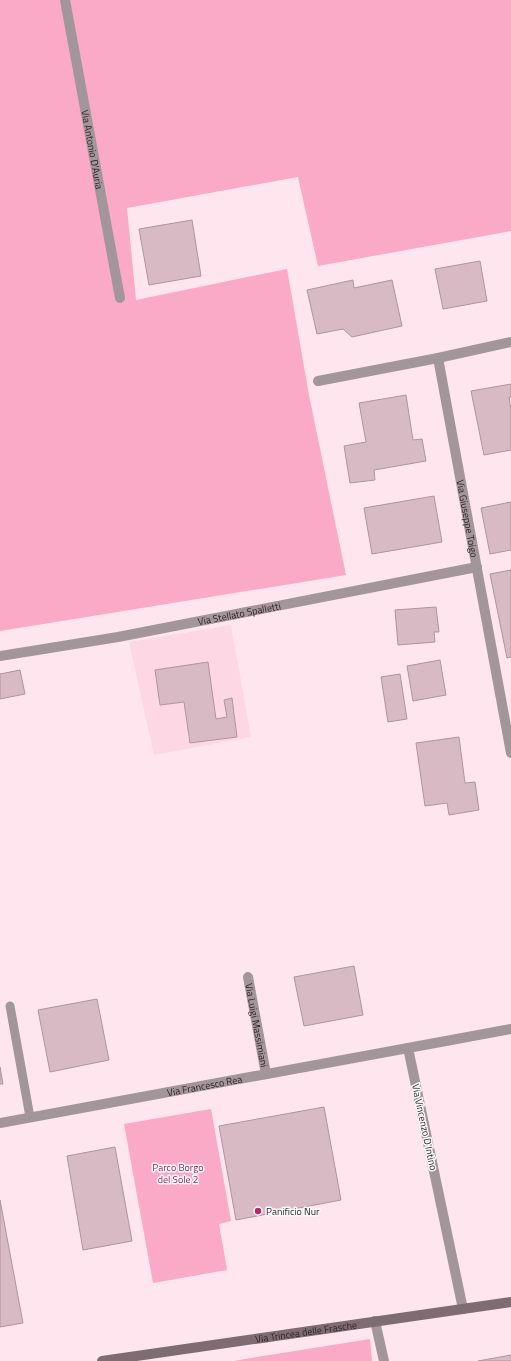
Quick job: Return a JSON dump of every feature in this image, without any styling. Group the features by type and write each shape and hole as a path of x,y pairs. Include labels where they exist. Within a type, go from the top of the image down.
{"street":[{"name":"Via Antonio D'Auria","path":"66,0 120,298"},
{"path":"318,381 438,358 511,342"},
{"name":"Via Giuseppe Toigo","path":"438,358 511,753"},
{"name":"Via Stellato Spalletti","path":"0,656 118,637 477,567"},
{"name":"Via Luigi Massimiani","path":"248,977 266,1074"},
{"path":"408,1048 511,1029"},
{"name":"Via Francesco Rea","path":"0,1123 408,1048"},
{"name":"Via Vincenzo D'Intino","path":"408,1048 463,1308"},
{"name":"Via Trincea delle Frasche","path":"102,1361 511,1302"},
{"path":"375,1321 384,1361"}],"lane":[{"path":"10,1006 30,1118"}],"shaded area":[{"path":"231,625 251,737 154,755 129,642"}],"green space":[{"path":"0,0 511,0 511,231 318,266 298,177 127,208 136,300 287,269 309,395 346,575 0,631"},
{"name":"Parco Borgo del Sole 2","path":"211,1109 231,1221 219,1224 227,1270 153,1283 124,1124"},
{"path":"370,1339 372,1361 234,1361 245,1359"}],"building":[{"path":"192,220 201,276 149,285 139,229"},
{"path":"480,261 487,301 443,309 435,269"},
{"path":"353,280 354,288 392,280 402,326 352,337 343,329 317,334 307,290"},
{"path":"511,384 511,397 509,397 511,409 511,450 484,455 471,391"},
{"path":"406,395 413,440 422,439 426,461 374,470 375,480 350,483 344,446 366,442 359,403"},
{"path":"434,496 442,542 372,554 364,508"},
{"path":"511,502 511,550 490,554 481,508"},
{"path":"511,570 511,657 507,658 490,574"},
{"path":"436,607 439,632 434,632 435,642 398,645 395,610"},
{"path":"440,660 446,695 413,701 407,666"},
{"path":"208,662 216,719 227,717 224,700 232,698 237,737 190,743 184,702 160,705 155,670"},
{"path":"20,670 25,694 0,699 0,674"},
{"path":"400,674 407,719 388,722 381,677"},
{"path":"459,737 465,783 475,782 479,810 449,815 447,803 425,806 416,743"},
{"path":"354,966 363,1015 304,1026 294,977"},
{"path":"97,999 109,1060 50,1072 38,1010"},
{"path":"0,1067 3,1084 0,1084"},
{"path":"324,1107 341,1200 236,1220 219,1126"},
{"path":"115,1147 132,1241 83,1250 67,1156"},
{"path":"0,1200 23,1323 0,1327"},
{"path":"511,1355 511,1361 478,1361"}],"place":[{"name":"Panificio Nur","path":"258,1211"}]}
